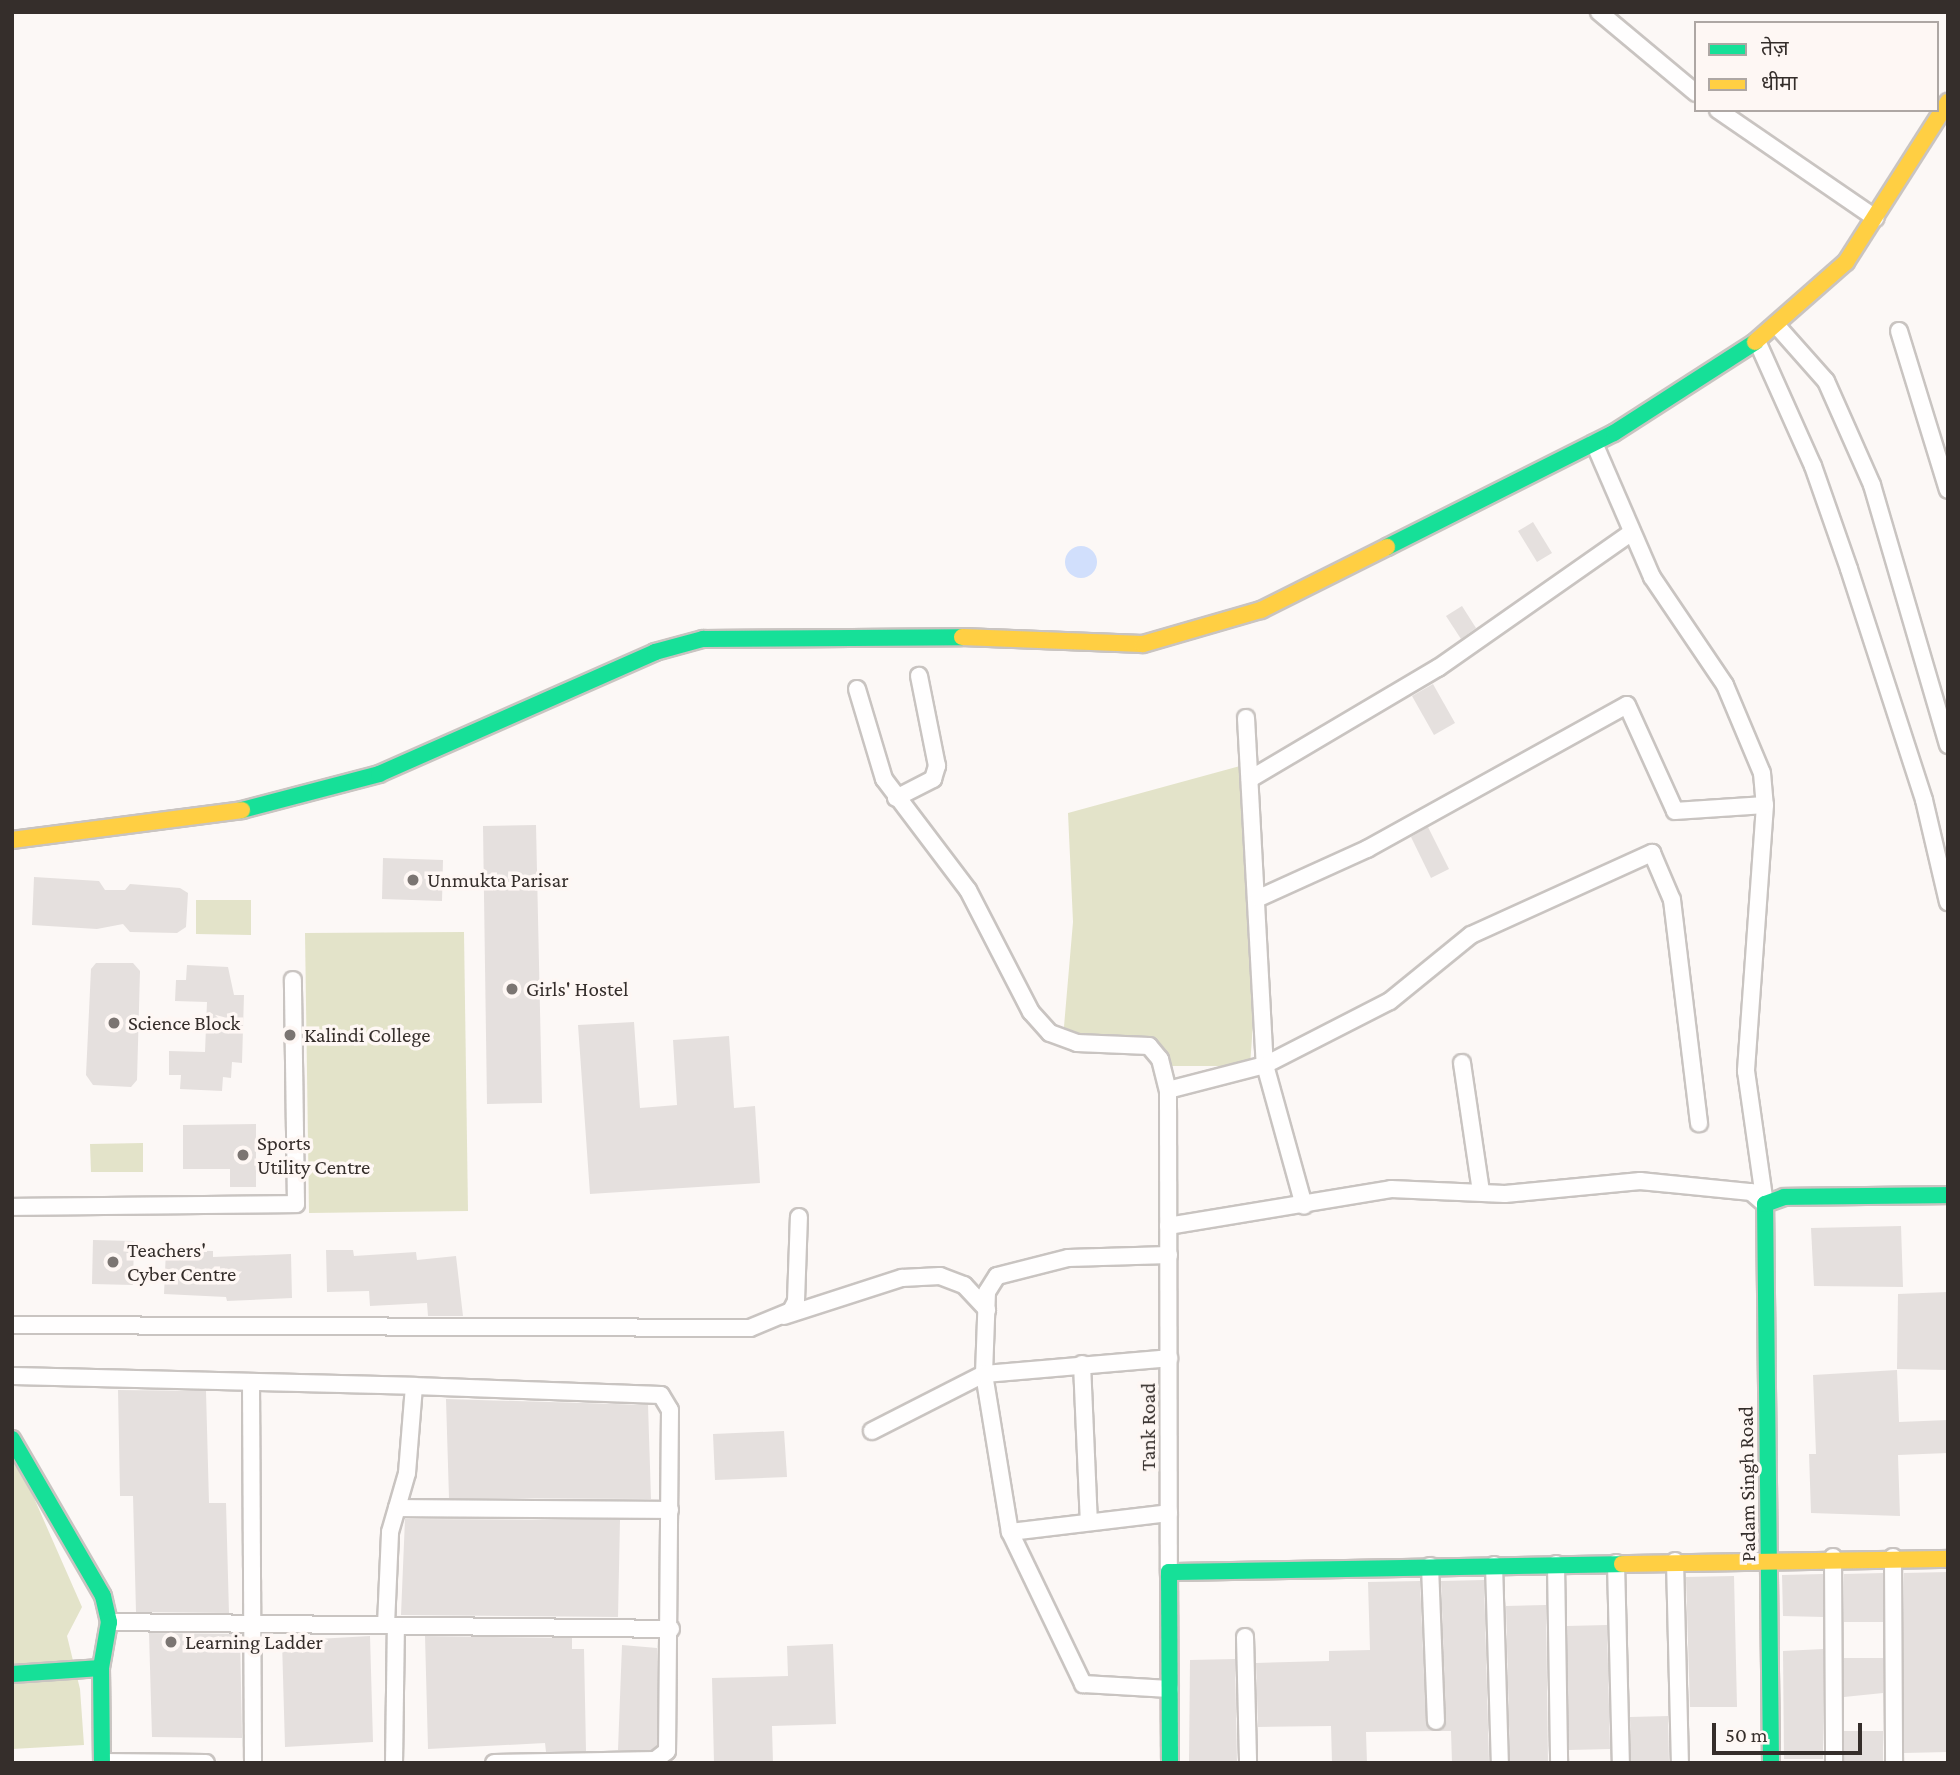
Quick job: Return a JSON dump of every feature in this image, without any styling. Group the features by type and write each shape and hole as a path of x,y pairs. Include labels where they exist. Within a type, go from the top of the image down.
{"street":[{"path":"1599,12 1694,91"},
{"path":"12,840 255,808 318,792 379,774 642,657 703,639 1045,636 1143,645 1172,639 1261,610 1594,443 1778,327 1840,269 1875,219 1948,102"},
{"path":"1721,112 1875,219"},
{"path":"1778,327 1826,381 1872,485 1948,745"},
{"path":"1899,331 1948,490"},
{"path":"1757,341 1814,466 1924,800 1948,902"},
{"path":"1594,443 1652,577 1735,702 1759,758 1765,805 1746,1071 1765,1204"},
{"path":"1250,779 1438,668 1632,532"},
{"path":"857,689 869,739 896,798 933,779 937,766 919,676"},
{"path":"1259,898 1367,849 1627,705 1675,811 1765,805"},
{"path":"1246,719 1259,898 1265,1065 1304,1206"},
{"name":"Tank Road","path":"896,798 968,890 1031,1012 1050,1033 1077,1043 1149,1046 1160,1059 1168,1090 1170,1763"},
{"path":"1168,1090 1265,1065 1390,1001 1471,935 1652,853 1672,900 1699,1123"},
{"path":"12,1207 296,1204 293,980"},
{"path":"1462,1063 1481,1192"},
{"path":"1168,1226 1304,1206 1391,1189 1481,1192 1653,1182 1751,1192 1765,1204"},
{"path":"1765,1204 1784,1197 1948,1195"},
{"name":"Padam Singh Road","path":"1765,1204 1771,1763"},
{"path":"775,1319 791,1311 799,1293 799,1217"},
{"path":"1169,1255 1068,1258 997,1276 989,1283 984,1374 1010,1532 1083,1684 1170,1689"},
{"path":"12,1325 750,1328 892,1281 940,1276 964,1285 987,1310"},
{"path":"872,1431 984,1374 1169,1358"},
{"path":"1082,1364 1089,1522"},
{"path":"12,1376 661,1395 670,1410 670,1743 660,1758 494,1763"},
{"path":"251,1382 256,1624 253,1763"},
{"path":"394,1763 390,1532 407,1473 414,1386"},
{"path":"12,1439 93,1575 109,1622 101,1668 102,1762 206,1763"},
{"path":"397,1508 670,1510"},
{"path":"1010,1532 1170,1513"},
{"path":"1833,1557 1834,1763"},
{"path":"1893,1557 1894,1763"},
{"path":"1169,1572 1770,1558 1948,1559"},
{"path":"1675,1561 1680,1763"},
{"path":"1616,1563 1621,1763"},
{"path":"1556,1564 1559,1763"},
{"path":"1494,1565 1500,1763"},
{"path":"1430,1566 1436,1721"},
{"path":"109,1622 671,1629"},
{"path":"1245,1637 1248,1763"},
{"path":"12,1674 101,1668"}],"green space":[{"path":"1251,763 1262,897 1250,1066 1158,1066 1151,1046 1063,1038 1073,922 1068,813"},
{"path":"196,900 251,900 251,935 196,934"},
{"path":"464,932 468,1211 309,1213 305,933"},
{"path":"143,1143 143,1172 91,1172 90,1144"},
{"path":"12,1448 82,1607 67,1636 80,1689 84,1745 12,1749"}],"water":[{"path":"1081,546 1092,551 1097,562 1092,573 1081,578 1070,573 1065,562 1070,551"}],"building":[{"path":"1533,522 1552,553 1537,562 1518,531"},
{"path":"1462,606 1476,628 1461,639 1446,616"},
{"path":"1433,684 1455,723 1434,735 1412,696"},
{"name":"Girls' Hostel","path":"536,825 542,1103 487,1104 483,826"},
{"path":"1428,827 1449,869 1431,878 1411,837"},
{"name":"Unmukta Parisar","path":"383,858 443,860 442,901 382,899"},
{"path":"34,877 99,881 105,890 125,890 130,884 180,888 188,893 186,927 177,933 130,932 123,924 97,929 32,925"},
{"name":"Science Block","path":"96,963 133,963 140,971 137,1080 131,1087 93,1085 86,1075 91,969"},
{"path":"187,965 228,967 234,995 244,995 242,1063 232,1062 231,1078 223,1077 222,1091 180,1089 181,1075 169,1075 169,1051 205,1052 207,1002 175,1001 176,980 186,980"},
{"path":"634,1022 640,1108 677,1105 673,1040 729,1036 734,1108 755,1106 760,1183 590,1194 578,1025"},
{"path":"256,1124 256,1187 230,1187 230,1169 183,1169 183,1125"},
{"path":"1901,1226 1903,1287 1814,1286 1811,1228"},
{"name":"Teachers' Cyber Centre","path":"93,1240 134,1241 133,1285 92,1284"},
{"path":"166,1250 213,1251 213,1257 291,1254 292,1298 227,1301 226,1297 164,1294"},
{"path":"326,1250 353,1250 354,1256 416,1252 417,1260 456,1256 463,1316 428,1316 427,1303 370,1306 369,1291 327,1292"},
{"path":"1948,1292 1948,1370 1897,1369 1898,1294"},
{"path":"1897,1370 1899,1422 1948,1420 1948,1453 1898,1455 1900,1516 1811,1513 1809,1454 1816,1454 1813,1375"},
{"path":"118,1390 206,1391 209,1503 226,1503 229,1613 136,1612 133,1496 120,1496"},
{"path":"446,1399 648,1405 651,1499 449,1498"},
{"path":"784,1431 787,1477 715,1480 713,1434"},
{"path":"405,1519 620,1520 618,1617 401,1615"},
{"path":"1948,1572 1948,1752 1904,1753 1904,1573"},
{"path":"1883,1573 1883,1622 1844,1622 1844,1574"},
{"path":"1823,1574 1823,1617 1783,1616 1782,1575"},
{"path":"1734,1576 1737,1707 1690,1707 1686,1577"},
{"path":"1484,1580 1489,1762 1452,1763 1451,1731 1437,1731 1446,1721 1441,1581"},
{"path":"1420,1581 1426,1721 1435,1731 1366,1732 1367,1763 1332,1763 1331,1726 1258,1727 1256,1663 1329,1661 1329,1651 1370,1650 1368,1582"},
{"path":"1546,1605 1548,1763 1510,1763 1506,1606"},
{"path":"1607,1625 1610,1749 1569,1750 1567,1626"},
{"path":"149,1633 240,1634 242,1738 152,1737"},
{"path":"370,1636 373,1742 285,1747 282,1641"},
{"path":"425,1636 572,1638 572,1649 584,1649 586,1751 546,1752 545,1743 428,1749"},
{"path":"833,1644 836,1724 772,1726 773,1763 714,1763 712,1678 788,1676 787,1646"},
{"path":"622,1645 657,1648 657,1746 651,1750 618,1750"},
{"path":"1823,1649 1823,1759 1784,1759 1783,1651"},
{"path":"1844,1658 1883,1658 1883,1693 1844,1697"},
{"path":"1235,1659 1237,1763 1189,1763 1190,1660"},
{"path":"1668,1716 1669,1763 1631,1763 1630,1717"},
{"path":"1844,1731 1883,1731 1883,1763 1844,1763"}],"traffic: fast":[{"path":"1387,547 1614,433 1755,342"},
{"path":"242,810 379,774 655,652 703,639 962,637"},
{"path":"1771,1763 1765,1204 1784,1197 1948,1195"},
{"path":"12,1439 103,1596 109,1622 101,1668 102,1763"},
{"path":"1170,1763 1169,1572 1622,1564"},
{"path":"12,1674 101,1668"}],"traffic: slow":[{"path":"1755,342 1846,262 1948,102"},
{"path":"962,637 1143,644 1261,610 1387,547"},
{"path":"12,840 242,810"},
{"path":"1622,1564 1948,1559"}],"place":[{"name":"Unmukta Parisar","path":"413,880"},
{"name":"Girls' Hostel","path":"512,989"},
{"name":"Science Block","path":"114,1023"},
{"name":"Kalindi College","path":"290,1035"},
{"name":"Sports Utility Centre","path":"243,1155"},
{"name":"Teachers' Cyber Centre","path":"113,1262"},
{"name":"Learning Ladder","path":"171,1642"}]}
